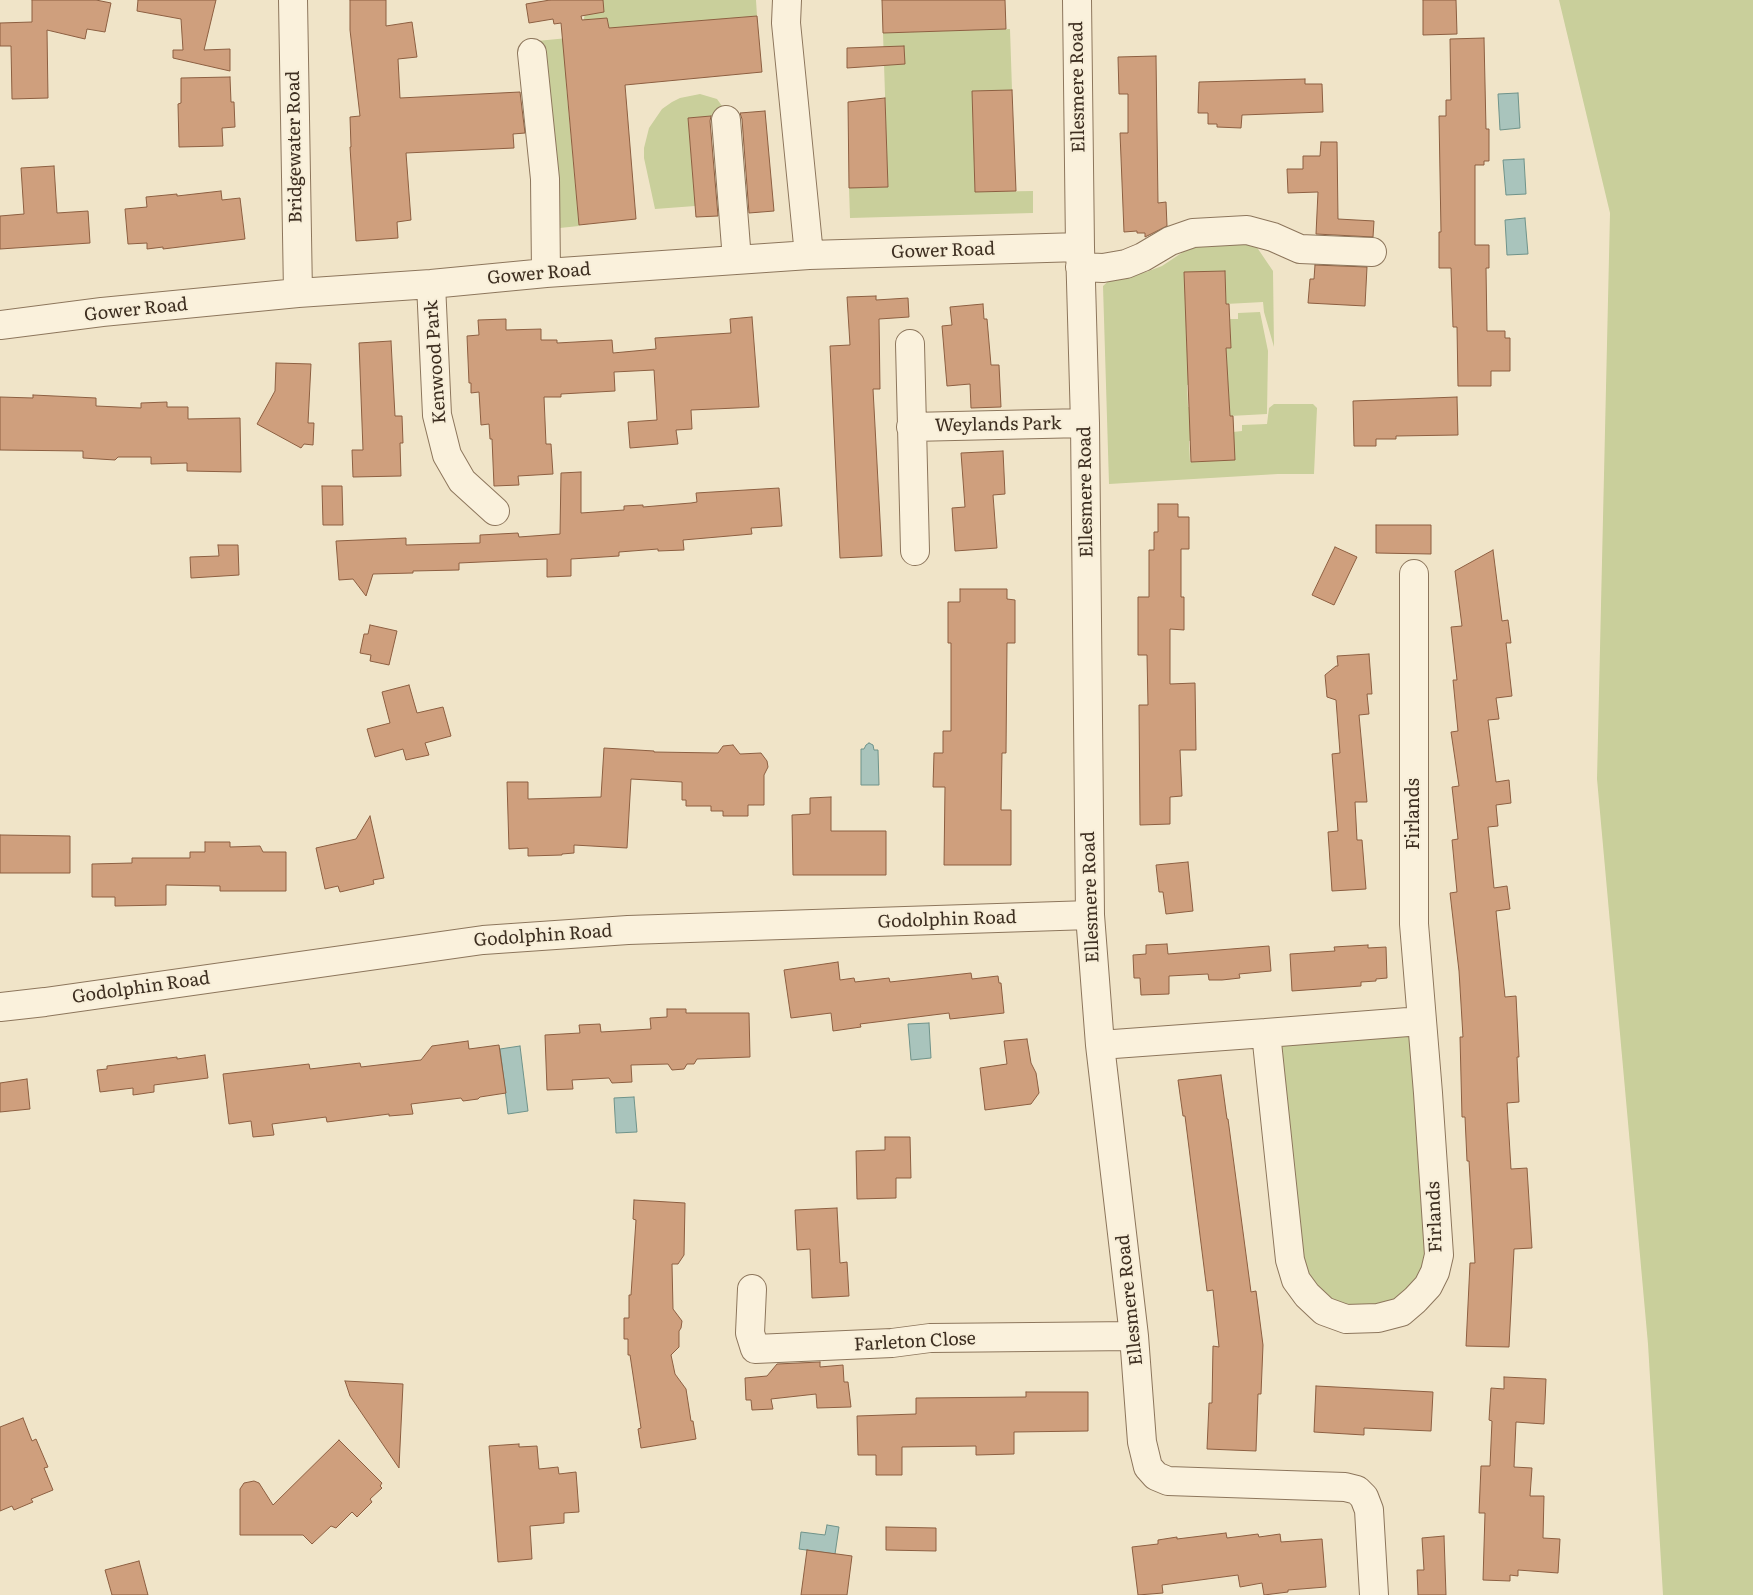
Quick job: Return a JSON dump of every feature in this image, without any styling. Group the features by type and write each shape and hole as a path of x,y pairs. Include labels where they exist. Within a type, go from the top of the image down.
{"street":[{"name":"Bridgewater Road","path":"293,0 298,293"},
{"path":"787,0 786,23 808,255"},
{"name":"Ellesmere Road","path":"1077,0 1080,257 1085,423 1090,914 1100,1045 1134,1336 1142,1442 1148,1467 1156,1476 1168,1481 1345,1487 1357,1490 1364,1497 1369,1510 1374,1595"},
{"path":"532,53 545,179 546,273"},
{"path":"726,120 737,260"},
{"name":"Gower Road","path":"0,325 102,312 298,293 430,284 546,273 808,255 1080,257 1103,268 1126,264 1143,257 1170,241 1193,233 1219,231 1246,230 1273,236 1300,249 1372,252"},
{"name":"Kenwood Park","path":"430,284 438,415 447,455 462,481 495,512"},
{"name":"Weylands Park","path":"910,344 915,551"},
{"name":"Weylands Park","path":"912,427 1085,423"},
{"name":"Firlands","path":"1266,1033 1290,1260 1296,1280 1307,1295 1324,1311 1346,1319 1378,1318 1400,1312 1428,1286 1435,1272 1439,1255 1414,924 1414,574"},
{"name":"Godolphin Road","path":"0,1007 483,940 628,930 1090,914"},
{"path":"1100,1045 1421,1021"},
{"name":"Farleton Close","path":"752,1289 750,1333 756,1349 892,1344 930,1338 1134,1336"}],"green space":[{"path":"588,0 756,0 757,16 609,29 607,18 591,20 566,83 579,226 550,229 537,41 578,37 579,41"},
{"path":"1559,0 1753,0 1753,1595 1663,1595 1648,1344 1597,779 1610,213"},
{"path":"1010,29 1012,90 972,91 975,192 1033,191 1033,213 850,218 849,188 888,187 883,33"},
{"path":"700,94 717,99 722,106 723,115 688,118 695,206 655,209 644,158 644,148 649,128 662,109 672,102 680,98"},
{"path":"1249,241 1256,246 1273,271 1274,347 1263,302 1226,304 1225,271 1184,273 1187,350 1231,348 1230,319 1238,319 1238,313 1260,312 1268,351 1267,414 1230,416 1228,383 1187,385 1188,407 1193,407 1195,440 1189,441 1190,462 1234,460 1233,432 1242,431 1242,425 1267,424 1269,408 1274,404 1313,404 1317,408 1314,474 1278,474 1109,484 1103,286 1113,277 1146,272 1162,266 1186,250 1203,244"},
{"path":"1421,1021 1435,1272 1378,1318 1307,1295 1266,1033"}],"water":[{"path":"1518,93 1520,128 1500,130 1498,94"},
{"path":"1524,159 1526,194 1506,195 1503,160"},
{"path":"1525,218 1528,254 1507,255 1505,220"},
{"path":"869,743 873,745 874,750 878,750 879,785 861,785 861,749 864,749"},
{"path":"929,1023 931,1058 911,1060 908,1024"},
{"path":"520,1046 528,1111 508,1114 500,1049"},
{"path":"634,1097 637,1132 616,1133 614,1098"},
{"path":"827,1525 839,1527 835,1554 799,1549 801,1532 825,1535"}],"building":[{"path":"32,0 96,0 111,3 105,32 87,29 85,39 47,30 48,98 12,99 11,46 0,46 0,23 32,22"},
{"path":"138,0 216,0 204,50 230,49 230,71 173,58 173,50 183,50 181,19 137,11"},
{"path":"350,0 386,0 386,26 412,22 417,57 398,59 400,98 520,92 525,133 513,134 514,148 406,153 411,220 397,222 398,238 356,241 350,117 360,116 350,30"},
{"path":"550,0 603,0 604,12 581,16 582,20 607,18 609,28 757,16 762,72 625,85 636,219 579,225 561,23 554,24 553,19 529,23 526,4"},
{"path":"882,0 1005,0 1006,29 883,33"},
{"path":"1423,0 1456,0 1457,34 1423,35"},
{"path":"1484,38 1486,129 1489,129 1489,161 1484,161 1484,165 1475,165 1475,245 1489,245 1489,268 1486,268 1487,331 1505,331 1505,338 1510,338 1510,371 1491,371 1491,386 1458,386 1457,327 1453,327 1451,268 1439,268 1439,232 1441,232 1439,116 1446,116 1446,100 1451,100 1450,39"},
{"path":"904,46 905,64 847,68 847,48"},
{"path":"1156,56 1158,203 1166,202 1167,226 1145,237 1145,233 1137,233 1137,231 1124,232 1120,133 1128,133 1128,94 1119,94 1118,57"},
{"path":"230,77 235,127 222,128 223,146 179,147 178,104 181,103 181,78"},
{"path":"1305,79 1305,84 1322,84 1323,112 1242,115 1241,128 1217,127 1217,124 1208,124 1208,113 1198,113 1199,82"},
{"path":"1012,90 1016,191 975,192 972,91"},
{"path":"885,98 888,187 849,188 848,102"},
{"path":"765,111 774,211 749,213 740,113"},
{"path":"711,116 718,216 696,217 688,118"},
{"path":"1321,142 1337,142 1338,219 1374,221 1373,237 1316,234 1318,192 1288,193 1287,169 1303,169 1303,156 1320,156"},
{"path":"54,166 57,213 88,211 90,243 0,249 0,216 24,214 21,168"},
{"path":"221,191 222,200 240,198 245,239 163,249 163,247 147,249 147,243 128,244 125,209 147,207 146,197"},
{"path":"1315,265 1367,267 1365,306 1308,303 1310,279 1314,279"},
{"path":"1225,271 1226,304 1229,304 1231,348 1226,348 1230,416 1233,416 1235,460 1191,462 1184,272"},
{"path":"876,296 876,300 908,298 909,317 879,319 880,389 873,389 882,556 840,558 830,346 850,345 847,297"},
{"path":"983,304 984,319 987,319 991,365 999,365 1001,407 971,408 970,384 947,386 942,326 952,325 950,307"},
{"path":"752,317 759,407 691,410 692,429 676,430 678,444 630,448 628,422 657,420 654,370 614,372 615,391 561,394 561,397 544,397 546,444 551,444 553,474 518,476 519,485 494,486 492,439 490,439 489,424 481,425 479,392 471,393 471,383 469,383 467,336 479,335 478,320 506,319 506,330 541,329 541,340 557,340 557,343 612,340 613,353 656,349 655,338 731,333 730,319"},
{"path":"391,341 395,416 402,416 403,443 400,443 401,476 353,477 352,450 363,450 359,343"},
{"path":"276,363 311,364 308,423 314,423 313,445 304,444 301,448 257,424 275,391"},
{"path":"33,395 96,398 96,406 141,408 141,403 167,402 167,407 188,407 188,419 240,418 241,472 187,471 187,463 151,464 151,457 118,457 115,460 83,458 83,451 0,450 0,397 33,398"},
{"path":"1457,397 1458,435 1396,436 1396,439 1376,439 1376,446 1354,446 1353,401"},
{"path":"1003,451 1005,494 993,495 997,548 955,551 952,508 965,507 961,453"},
{"path":"581,472 581,513 624,510 624,506 643,505 643,507 697,502 696,493 779,488 782,526 751,528 752,534 683,540 684,550 658,551 658,549 619,552 619,556 571,559 571,576 547,577 547,559 459,563 459,570 373,574 366,596 353,579 339,580 336,541 406,538 406,545 480,543 480,535 518,533 519,537 560,534 561,473"},
{"path":"322,486 342,486 343,525 323,525"},
{"path":"1158,504 1178,504 1178,517 1189,517 1189,549 1181,549 1181,597 1184,597 1184,630 1170,629 1170,684 1195,683 1196,750 1180,750 1182,796 1170,797 1170,824 1140,825 1139,705 1148,705 1147,655 1138,655 1138,597 1149,597 1149,550 1154,550 1154,532 1158,532"},
{"path":"1376,525 1431,525 1431,554 1376,553"},
{"path":"218,545 238,545 239,575 191,578 190,557 219,556"},
{"path":"1335,547 1357,557 1334,605 1312,595"},
{"path":"1493,550 1502,621 1508,620 1511,643 1506,643 1512,696 1496,698 1499,719 1488,720 1496,782 1509,780 1511,803 1496,805 1498,826 1488,827 1494,888 1507,886 1510,909 1496,911 1505,997 1516,996 1519,1102 1507,1103 1511,1169 1527,1168 1532,1248 1514,1249 1509,1347 1466,1346 1470,1263 1475,1263 1469,1161 1467,1161 1465,1117 1462,1117 1460,1037 1463,1037 1459,971 1450,893 1457,892 1452,840 1458,839 1452,787 1459,786 1451,732 1458,731 1453,680 1457,680 1451,627 1462,626 1455,571"},
{"path":"960,589 1007,589 1007,599 1015,600 1015,643 1007,643 1006,753 1002,753 1001,810 1011,810 1011,865 944,865 945,787 933,787 934,753 943,753 943,731 951,731 951,643 948,643 948,602 960,602"},
{"path":"370,625 397,631 389,665 370,661 371,655 360,653 364,634 368,634"},
{"path":"1369,654 1372,694 1367,694 1369,714 1359,715 1367,802 1355,802 1357,840 1362,840 1366,889 1332,891 1328,832 1338,831 1332,754 1340,753 1336,700 1327,697 1325,675 1338,666 1337,656"},
{"path":"409,685 417,713 443,707 451,736 425,743 429,755 406,760 403,749 375,757 367,729 390,723 382,692"},
{"path":"733,745 740,754 761,753 767,761 768,767 764,775 764,805 748,805 748,816 723,816 723,811 711,811 711,806 686,806 686,800 682,800 682,782 631,779 627,848 574,845 574,853 528,856 528,848 509,849 507,782 528,782 528,799 601,797 604,748 654,752 718,753 723,746"},
{"path":"831,797 831,831 886,831 886,875 793,875 792,815 810,814 810,798"},
{"path":"370,816 384,878 373,880 374,884 340,892 338,886 325,889 316,848 356,839"},
{"path":"0,835 70,836 70,873 0,873"},
{"path":"205,842 230,842 230,847 260,846 263,852 286,852 286,891 220,891 220,886 166,885 166,905 115,906 115,897 92,897 92,864 132,863 132,858 190,858 190,852 205,852"},
{"path":"1188,862 1193,911 1166,914 1163,892 1159,892 1156,865"},
{"path":"1167,944 1168,954 1269,946 1271,971 1239,974 1240,978 1222,980 1209,980 1208,974 1169,976 1169,994 1141,995 1140,978 1134,978 1133,955 1146,954 1146,945"},
{"path":"1368,945 1368,948 1386,947 1387,978 1361,982 1361,986 1292,991 1290,954 1335,951 1334,947"},
{"path":"838,962 840,980 854,978 855,982 889,978 890,982 971,973 972,979 998,976 999,983 1001,983 1004,1013 950,1019 949,1013 860,1024 861,1027 833,1031 831,1013 791,1018 784,970"},
{"path":"667,1009 686,1009 686,1013 749,1013 750,1057 697,1059 694,1064 687,1064 684,1069 672,1070 668,1064 631,1065 632,1082 612,1083 609,1078 572,1080 573,1089 547,1090 545,1035 580,1033 579,1025 600,1024 601,1032 651,1029 650,1018 667,1017"},
{"path":"1027,1039 1039,1093 1031,1104 985,1110 980,1068 1007,1064 1004,1041"},
{"path":"468,1041 469,1049 499,1045 506,1093 463,1101 461,1098 411,1104 413,1114 389,1116 389,1114 327,1122 326,1117 272,1124 274,1135 253,1137 251,1121 229,1124 223,1074 309,1064 310,1069 360,1063 361,1067 421,1060 432,1046"},
{"path":"205,1055 208,1078 154,1085 154,1092 133,1095 133,1088 100,1092 97,1070 107,1069 107,1066"},
{"path":"1221,1075 1251,1292 1256,1291 1263,1345 1261,1394 1258,1394 1256,1451 1207,1449 1209,1403 1212,1403 1213,1346 1219,1347 1213,1290 1207,1291 1185,1116 1183,1116 1178,1080"},
{"path":"27,1079 30,1109 0,1112 0,1083"},
{"path":"885,1137 910,1137 911,1178 896,1178 896,1198 857,1199 856,1151 885,1150"},
{"path":"634,1200 685,1203 684,1255 678,1264 672,1264 673,1309 682,1321 679,1331 679,1347 671,1355 675,1374 686,1389 696,1439 641,1448 638,1429 641,1428 630,1355 628,1355 628,1339 624,1339 624,1318 629,1318 629,1295 631,1295 636,1220 633,1219"},
{"path":"837,1208 840,1263 847,1262 849,1296 812,1298 810,1249 797,1250 795,1210"},
{"path":"820,1362 820,1367 843,1365 844,1382 848,1382 851,1407 817,1408 816,1394 771,1399 773,1409 752,1410 751,1400 746,1400 745,1378 767,1376 777,1364"},
{"path":"1504,1377 1546,1379 1544,1424 1516,1422 1514,1467 1532,1468 1530,1496 1544,1496 1543,1538 1560,1539 1558,1573 1518,1570 1518,1576 1510,1575 1510,1581 1483,1580 1485,1513 1479,1513 1481,1466 1490,1466 1492,1421 1489,1420 1491,1388 1504,1389"},
{"path":"345,1381 403,1384 399,1468 350,1396"},
{"path":"1316,1386 1433,1392 1431,1431 1364,1428 1364,1435 1314,1432"},
{"path":"1026,1392 1088,1392 1088,1431 1014,1432 1014,1454 976,1455 976,1446 902,1447 902,1475 876,1475 876,1455 858,1455 857,1416 916,1414 916,1398 1026,1397"},
{"path":"23,1418 32,1441 36,1439 48,1467 44,1468 53,1490 31,1499 33,1502 14,1510 12,1506 0,1511 0,1427"},
{"path":"339,1440 382,1483 380,1486 382,1488 370,1499 372,1502 357,1517 352,1512 336,1528 331,1526 312,1544 303,1535 240,1535 240,1489 244,1483 254,1481 259,1483 273,1505"},
{"path":"519,1444 519,1447 537,1446 539,1469 558,1467 559,1474 576,1472 579,1512 564,1513 564,1523 530,1526 532,1559 498,1562 489,1446"},
{"path":"886,1527 936,1528 936,1551 886,1550"},
{"path":"1226,1533 1227,1538 1258,1534 1259,1537 1280,1534 1281,1542 1322,1539 1326,1587 1288,1590 1288,1592 1264,1595 1262,1583 1240,1587 1238,1575 1162,1585 1163,1593 1138,1595 1132,1547 1158,1544 1158,1540 1177,1537 1177,1539"},
{"path":"1444,1536 1446,1595 1418,1595 1417,1570 1424,1570 1422,1538"},
{"path":"807,1550 852,1556 847,1595 801,1595"},
{"path":"139,1561 148,1595 112,1595 105,1570"}]}
